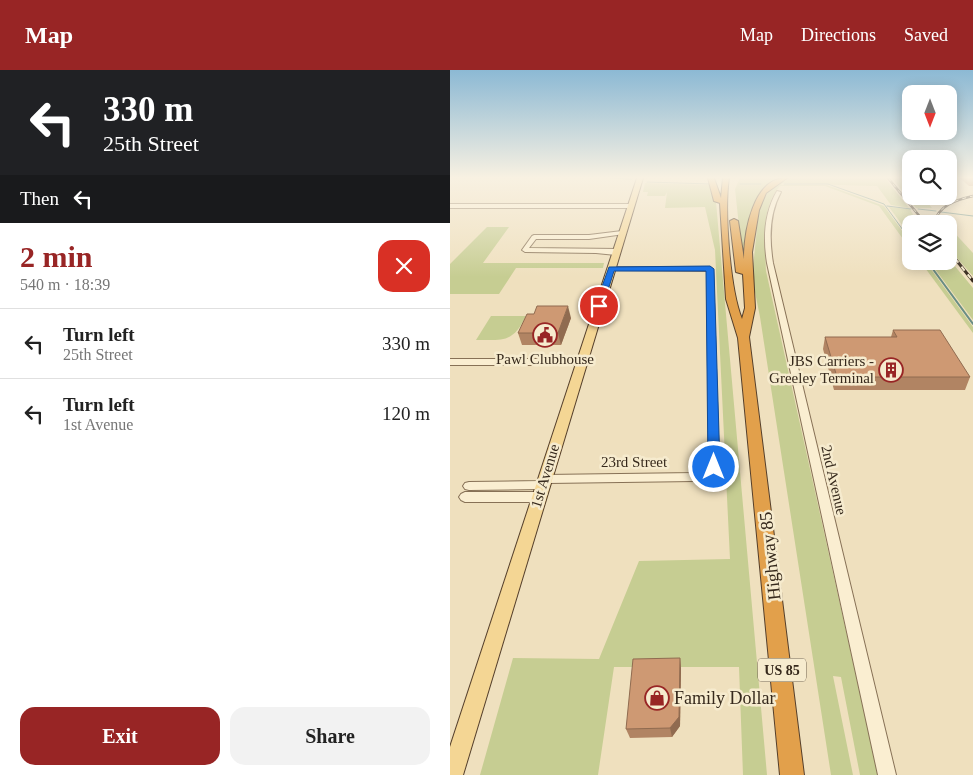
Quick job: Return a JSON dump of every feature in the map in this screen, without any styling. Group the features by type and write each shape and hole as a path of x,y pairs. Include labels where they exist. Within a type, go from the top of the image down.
{"highway":[{"path":"733,211 743,284 748,294"},
{"name":"Highway 85","path":"744,338 750,308 748,252 755,211"},
{"name":"US 85","path":"724,213 729,262"},
{"name":"Highway 85","path":"729,262 733,309 744,338 792,775"}],"main road":[{"name":"1st Avenue","path":"452,775 580,362 629,211"}],"street":[{"name":"2nd Avenue","path":"772,211 768,227 767,250 887,775"},
{"path":"617,251 525,250 532,238 537,237 589,237 622,233"},
{"name":"23rd Street","path":"542,487 695,477 711,473 714,463 710,269 611,269"},
{"path":"450,362 580,362"},
{"path":"467,492 542,487"}],"green space":[{"path":"706,211 717,211 767,775 743,775 739,667 614,667 598,775 480,775 513,658 599,659 639,561 730,559 715,250"},
{"path":"737,211 752,211 744,254 742,254"},
{"path":"759,211 768,211 765,227 766,271 878,775 860,775 841,677 833,676 853,775 831,775 760,317 752,277"},
{"path":"883,211 888,211 902,231 902,238"},
{"path":"892,211 911,211 913,215 902,215 902,225"},
{"path":"487,227 509,227 483,263 604,263 603,268 516,268 499,294 450,294 450,264"},
{"path":"957,236 973,253 973,276 957,258"},
{"path":"957,269 973,288 973,320 936,270"},
{"path":"927,270 932,270 973,327 973,333"},
{"path":"491,316 526,316 516,331 506,338 500,340 476,340"}],"building":[{"path":"537,306 568,306 558,333 518,333 527,314 534,314"},
{"name":"JBS Carriers - Greeley Terminal","path":"893,330 940,330 970,377 837,377 825,337 897,337"},
{"name":"Family Dollar","path":"680,658 679,717 670,728 626,729 633,659"}],"waterway":[{"path":"889,211 902,229"},
{"path":"941,212 973,216"},
{"path":"934,270 973,324"}],"railway":[{"path":"915,211 919,215"},
{"path":"938,215 940,211"},
{"path":"957,261 973,281"}],"place":[{"name":"Pawl Clubhouse","path":"545,335"},
{"name":"JBS Carriers - Greeley Terminal","path":"891,370"},
{"name":"Family Dollar","path":"657,698"}],"route":[{"path":"599,306 611,269 710,269 714,467"}]}
